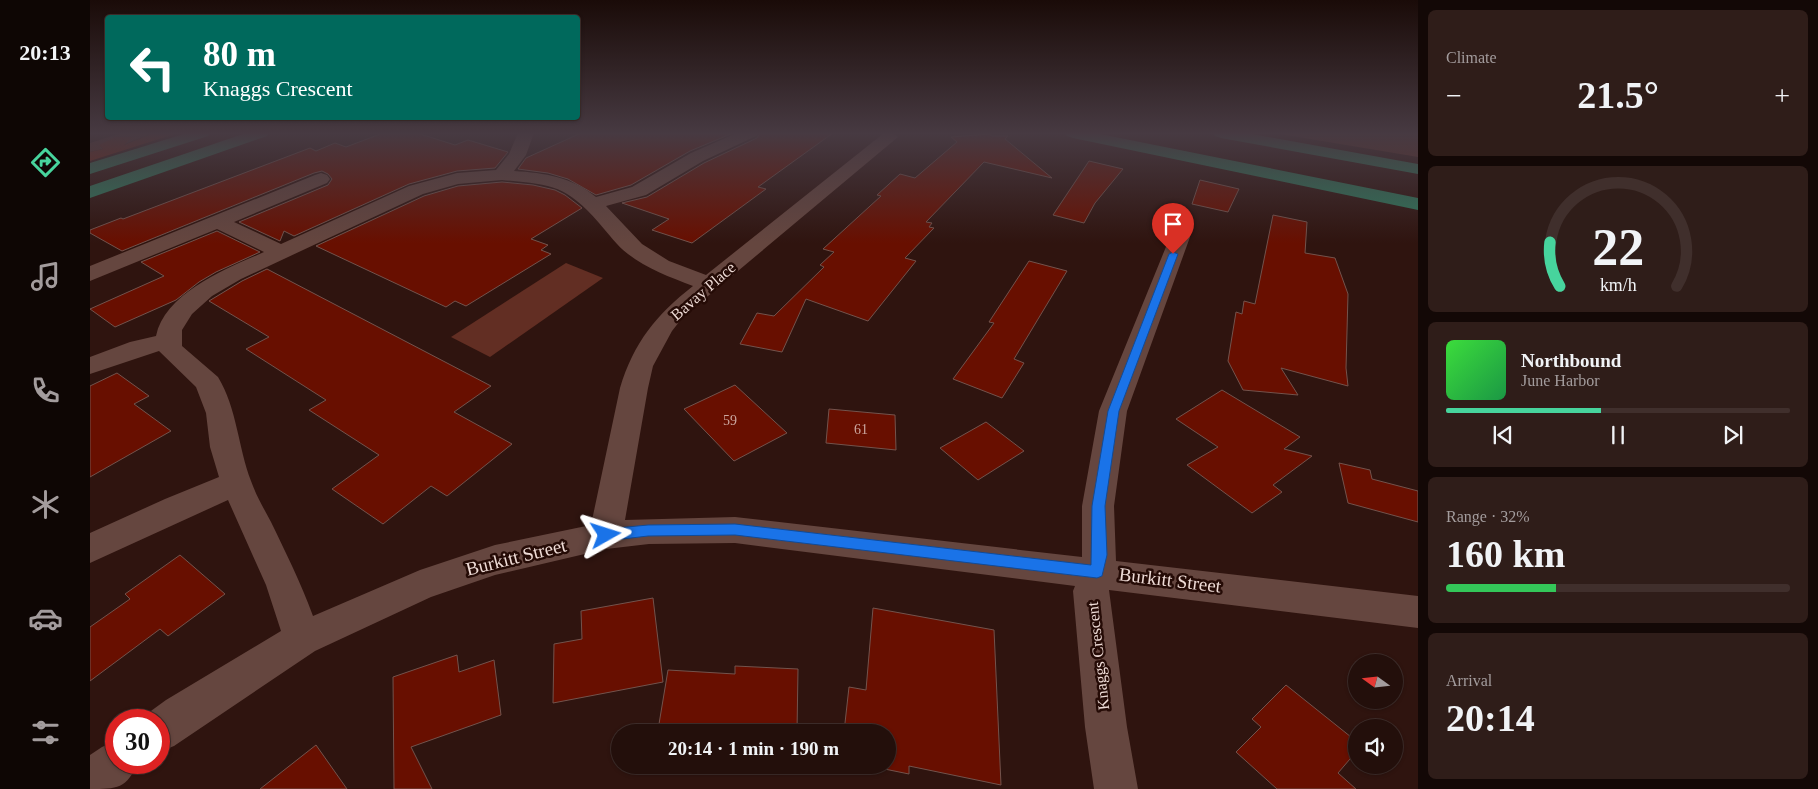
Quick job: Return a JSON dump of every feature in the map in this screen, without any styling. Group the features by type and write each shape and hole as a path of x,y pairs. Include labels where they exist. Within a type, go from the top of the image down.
{"main road":[{"path":"141,170 146,172"},
{"path":"90,192 152,170"},
{"path":"1254,170 1418,204"}],"street":[{"path":"502,175 506,170"},
{"path":"593,204 639,191 676,170"},
{"name":"Bavay Place","path":"606,535 640,366 661,329 675,312 708,284 850,170"},
{"path":"302,640 284,585 236,483 225,447 220,413 208,383 170,349 168,341 170,330 182,310 204,290 281,252 416,190 457,179 502,175 559,182 579,192 593,204 634,249 661,266 708,284"},
{"path":"90,274 321,179"},
{"path":"217,222 281,252"},
{"name":"Knaggs Crescent","path":"1116,789 1106,727 1091,591 1100,555 1098,506 1113,411 1180,237"},
{"path":"90,366 139,348 168,341"},
{"path":"90,549 168,512 236,483"},
{"name":"Burkitt Street","path":"170,723 302,640 420,585 495,560 606,535 648,531 735,530 1418,612"},
{"path":"90,782 105,770"}],"shaded area":[{"path":"566,263 603,278 490,357 451,337"}],"building":[{"path":"253,170 472,170 457,171 409,184 294,236 284,231 280,241 239,222 328,185 332,179 328,174 322,171 314,173 122,251 90,233 90,230 121,218 123,219"},
{"path":"524,170 657,170 631,185 596,195 568,179 548,173"},
{"path":"693,170 782,170 758,187 766,189 692,243 652,230 669,219 622,203 647,197"},
{"path":"925,170 976,170 926,222 932,223 929,227 934,228 905,258 916,261 868,321 806,299 782,352 740,344 757,313 774,316 824,267 820,265 834,252 823,249 881,196 877,195 900,174 915,178"},
{"path":"1017,170 1042,170 1052,178"},
{"path":"1083,170 1122,170 1095,203 1084,223 1053,215"},
{"path":"1200,180 1239,189 1228,212 1192,204"},
{"path":"502,182 533,185 555,190 582,208 531,239 548,245 541,250 551,254 466,306 455,301 446,307 316,246 424,196 458,186"},
{"path":"1273,215 1307,222 1305,253 1335,258 1348,294 1346,368 1348,386 1281,368 1298,395 1243,390 1228,361 1236,312 1242,314 1244,301 1255,304"},
{"path":"217,231 260,252 216,272 199,282 176,300 115,327 90,309 164,276 141,262"},
{"path":"1029,261 1067,271 1014,359 1024,363 1002,398 953,379 994,323 989,322"},
{"path":"267,269 491,386 454,412 512,444 447,496 431,486 383,524 332,489 379,455 309,410 326,400 246,349 269,337 209,301 242,281"},
{"path":"117,373 149,396 134,404 171,431 90,477 90,386"},
{"path":"735,385 787,433 734,461 684,409"},
{"path":"1222,390 1300,437 1284,449 1312,456 1273,485 1282,492 1252,513 1187,465 1218,447 1176,419"},
{"path":"829,409 895,415 896,450 826,443"},
{"path":"986,422 1024,451 978,480 940,448"},
{"path":"1339,463 1370,470 1372,479 1418,491 1418,522 1348,503"},
{"path":"180,555 225,594 168,636 160,629 90,681 90,627 130,599 125,594"},
{"path":"653,598 663,682 553,703 554,644 582,639 581,611"},
{"path":"873,608 994,630 1001,785 909,766 909,774 896,771 896,724 845,724 849,687 866,690"},
{"path":"457,655 459,672 494,660 501,715 411,747 432,789 394,789 393,677"},
{"path":"735,666 798,669 797,724 659,724 668,670 735,674"},
{"path":"1286,685 1348,735 1348,761 1338,773 1356,789 1277,789 1236,752 1261,727 1252,719"},
{"path":"316,745 347,789 260,789"}],"route":[{"path":"606,535 648,531 735,530 1097,572 1100,555 1098,506 1113,411 1173,254"}]}
